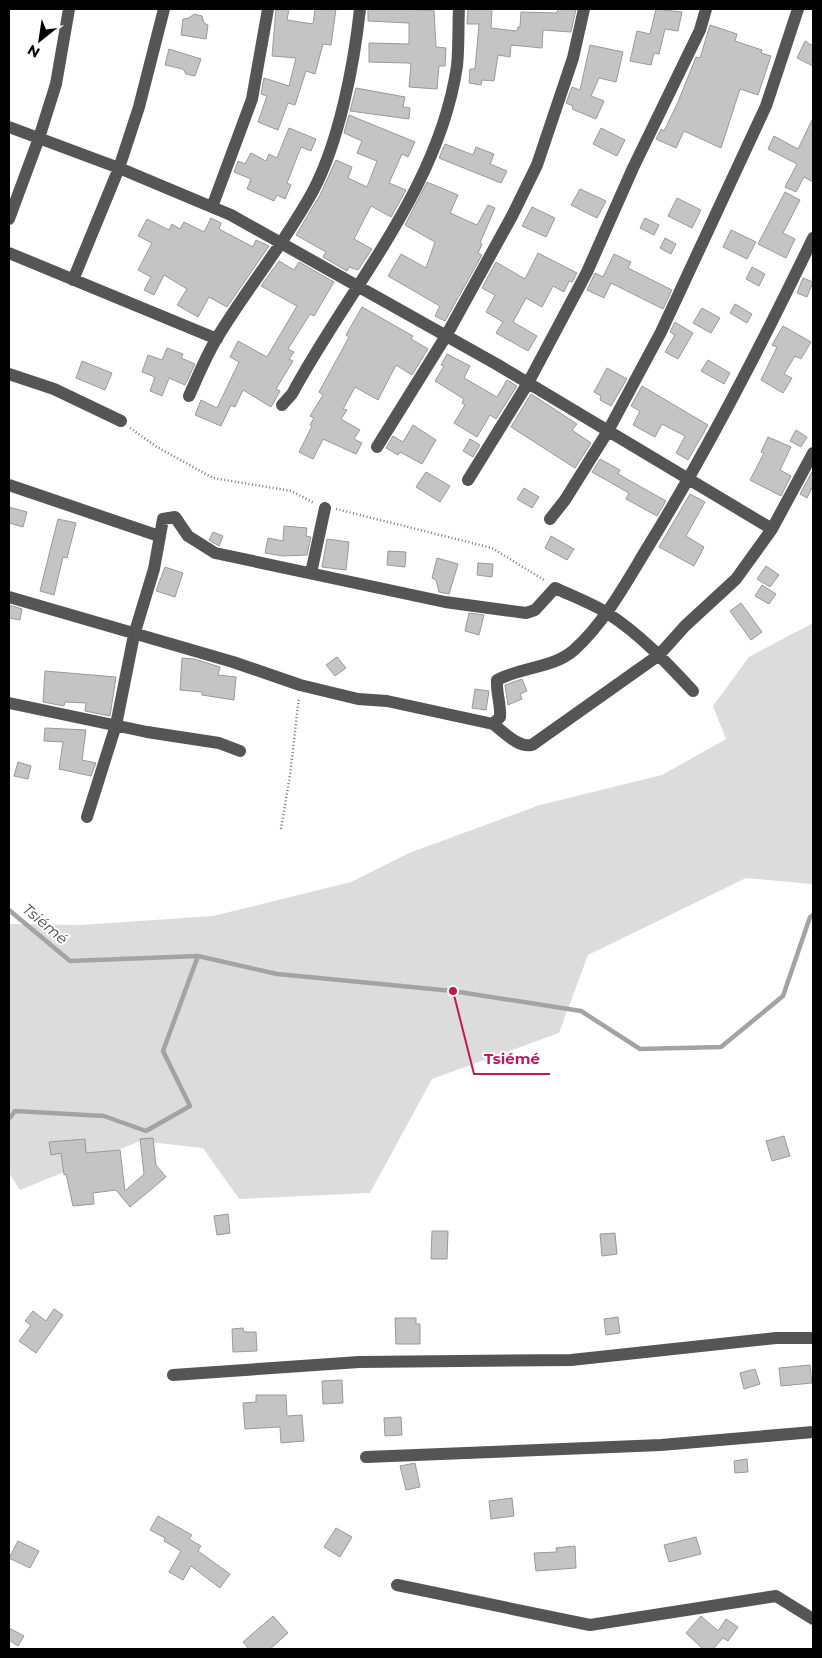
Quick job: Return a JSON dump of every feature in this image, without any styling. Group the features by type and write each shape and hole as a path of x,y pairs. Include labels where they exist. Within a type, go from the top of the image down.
{"street":[{"path":"9,219 39,138 56,84 68,9"},
{"path":"73,280 119,168 162,26 164,9"},
{"path":"212,207 252,99 268,9"},
{"path":"189,396 217,339 313,191 326,162 356,46 360,9"},
{"path":"282,405 292,394 358,286 424,172 440,130 457,65 458,9"},
{"path":"377,447 446,336 512,216 537,165 573,58 584,9"},
{"path":"468,480 528,383 587,272 700,30 706,9"},
{"path":"550,519 566,500 608,431 661,332 766,106 798,9"},
{"path":"9,127 119,168 212,207 281,242 528,383 772,529"},
{"path":"493,724 500,717 501,706 496,691 497,680 511,672 560,659 574,650 607,613 690,479 813,238"},
{"path":"9,253 217,339"},
{"path":"9,374 54,389 121,421"},
{"path":"9,597 134,635 233,662 300,685 358,699 386,701 493,724 520,744 526,746 532,744 659,654 685,626 736,579 772,529 813,453"},
{"path":"9,485 159,536"},
{"path":"311,573 325,508"},
{"path":"87,817 116,725 134,635 154,570 163,519 175,517 188,536 215,553 445,602 526,613 534,610 555,588 607,613 659,654 693,691"},
{"path":"9,703 116,725 219,743 240,751"},
{"path":"173,1376 359,1362 571,1360 776,1338 813,1338"},
{"path":"366,1457 661,1445 813,1432"},
{"path":"397,1585 590,1625 776,1596 813,1619"}],"path":[{"path":"121,421 157,447 213,478 291,491 325,508 345,510 492,548 555,588"},
{"path":"281,829 290,775 300,685"}],"shaded area":[{"path":"813,623 813,884 746,878 588,955 559,1033 432,1079 370,1193 239,1199 203,1148 140,1141 20,1190 9,1173 9,924 81,925 213,916 351,882 409,853 540,805 662,775 726,739 713,706 749,657"}],"building":[{"path":"276,9 289,9 287,20 313,24 315,9 336,9 331,45 323,44 315,74 306,71 295,105 288,103 278,130 258,122 267,96 261,94 264,78 289,86 296,58 272,56"},
{"path":"368,9 434,10 436,47 446,48 445,66 439,66 437,89 409,87 411,64 369,62 369,43 409,44 409,23 368,21"},
{"path":"468,9 492,9 491,28 517,31 518,27 520,27 521,12 557,13 558,9 576,9 571,32 543,30 542,48 511,45 510,57 498,55 494,81 482,80 481,85 469,83 470,69 475,69 479,24 467,24"},
{"path":"656,9 682,12 678,31 665,29 659,54 654,53 651,65 630,61 637,31 650,34"},
{"path":"194,14 202,16 204,23 208,25 206,39 181,35 183,19 189,18"},
{"path":"710,25 737,34 735,41 762,50 761,53 771,56 758,95 740,89 721,148 684,131 676,148 656,139 661,129 664,131 696,57 700,58"},
{"path":"805,41 813,46 813,66 797,58"},
{"path":"590,45 623,52 616,82 599,78 591,96 604,101 596,119 572,109 573,106 566,103 572,87 580,90"},
{"path":"169,49 201,59 195,76 186,74 183,69 165,65"},
{"path":"356,88 405,97 403,107 410,108 409,119 350,111"},
{"path":"349,115 415,142 408,157 402,154 389,183 406,190 405,192 391,217 371,206 354,239 372,249 358,270 349,267 347,271 323,257 326,252 296,235 320,195 336,160 352,167 348,178 367,187 377,161 357,153 362,141 344,133"},
{"path":"813,118 813,182 804,177 796,192 785,187 797,164 768,149 774,136 798,149"},
{"path":"289,128 316,139 311,151 301,147 287,183 291,185 285,199 277,195 274,201 247,189 251,179 234,172 238,161 245,164 251,153 266,161 269,154 277,158"},
{"path":"601,128 625,140 617,156 593,144"},
{"path":"445,144 473,155 476,147 494,154 490,164 507,171 501,183 439,158"},
{"path":"427,182 458,195 450,213 477,225 488,205 495,208 480,243 482,244 478,253 482,255 445,321 435,316 440,306 388,276 401,254 426,268 435,242 405,225"},
{"path":"580,189 606,201 597,218 571,205"},
{"path":"785,192 800,200 783,233 795,239 786,258 758,244"},
{"path":"677,198 701,210 692,228 668,216"},
{"path":"532,207 555,218 546,237 522,226"},
{"path":"211,218 221,223 219,229 253,247 256,240 269,246 227,307 209,297 198,317 177,305 187,289 164,275 154,295 144,290 151,277 138,270 152,243 138,236 147,219 169,230 172,224 180,229 184,222 204,232"},
{"path":"645,218 659,225 654,235 640,228"},
{"path":"731,230 756,242 747,259 723,247"},
{"path":"665,238 676,244 671,254 660,248"},
{"path":"538,253 577,273 572,282 569,281 564,292 553,286 542,307 526,298 513,322 537,336 528,351 496,333 503,322 486,312 495,295 482,288 496,262 525,279"},
{"path":"614,254 631,262 628,268 672,290 663,309 611,283 604,298 587,290 595,273 603,277"},
{"path":"279,261 294,270 299,262 334,282 314,316 310,314 288,349 294,352 289,359 293,361 276,389 280,391 271,407 243,390 235,407 231,405 221,426 195,415 201,400 217,408 239,362 230,357 238,341 267,357 297,306 261,286"},
{"path":"752,267 765,274 759,286 746,279"},
{"path":"803,278 813,282 807,297 797,293"},
{"path":"735,304 752,314 747,323 730,313"},
{"path":"362,307 413,336 411,339 428,349 412,375 396,365 378,400 355,387 343,409 347,410 341,419 360,430 354,439 362,443 356,454 323,439 313,459 299,452 312,426 310,425 314,418 310,416 323,395 319,392 349,337 346,335"},
{"path":"702,308 720,318 711,333 693,323"},
{"path":"675,322 693,333 678,359 665,352 675,335 670,332"},
{"path":"783,326 811,342 801,359 795,356 784,374 792,378 783,393 761,380 777,347 772,345"},
{"path":"167,348 183,354 181,358 195,364 185,385 169,378 162,396 150,391 155,377 142,372 148,355 162,360"},
{"path":"447,354 470,366 464,378 497,397 507,380 517,386 496,419 490,415 477,437 454,423 465,405 462,403 464,399 435,381 444,366 441,365"},
{"path":"708,360 730,373 724,384 701,371"},
{"path":"82,361 112,373 105,390 76,378"},
{"path":"607,368 627,379 611,406 600,400 601,396 594,392"},
{"path":"642,386 708,425 688,460 676,453 685,436 662,424 655,437 633,425 640,411 631,406"},
{"path":"531,394 577,424 572,430 591,443 575,468 511,427"},
{"path":"413,425 436,440 422,464 400,452 398,455 386,448 393,436 403,442"},
{"path":"796,430 807,437 801,447 790,441"},
{"path":"768,437 791,447 780,470 791,476 781,496 750,480 764,453 761,452"},
{"path":"470,439 480,445 473,457 463,451"},
{"path":"600,459 620,470 618,474 666,501 657,516 626,499 629,493 592,472"},
{"path":"813,470 813,486 807,498 800,494"},
{"path":"426,472 450,486 440,502 416,487"},
{"path":"524,488 539,497 532,508 517,499"},
{"path":"690,494 705,502 686,536 704,547 694,566 659,547"},
{"path":"9,507 27,512 23,527 9,523"},
{"path":"58,519 76,523 67,558 63,557 54,595 40,591"},
{"path":"284,526 307,528 306,536 311,537 307,555 283,556 265,553 268,538 283,541"},
{"path":"213,532 223,536 219,546 209,540"},
{"path":"551,536 574,549 567,560 545,548"},
{"path":"327,539 349,542 346,570 322,567"},
{"path":"388,551 406,552 405,567 387,565"},
{"path":"437,558 458,564 449,594 439,592 436,580 432,578"},
{"path":"478,563 493,564 492,577 477,575"},
{"path":"766,566 779,575 770,587 757,579"},
{"path":"165,567 183,573 175,597 156,591"},
{"path":"762,585 776,594 769,604 755,596"},
{"path":"741,603 762,632 751,640 730,611"},
{"path":"9,605 22,609 20,620 9,618"},
{"path":"469,613 484,615 479,635 465,631"},
{"path":"337,657 346,668 335,676 326,665"},
{"path":"182,658 194,659 220,667 218,675 236,677 234,700 202,695 202,692 180,690"},
{"path":"45,671 116,677 110,716 85,711 86,703 65,702 64,706 43,702"},
{"path":"522,679 527,691 520,694 522,699 508,705 505,685"},
{"path":"475,689 489,691 486,710 472,708"},
{"path":"45,728 86,730 82,760 96,763 91,776 59,769 63,742 44,741"},
{"path":"18,762 31,766 28,779 14,776"},
{"path":"784,1136 790,1156 772,1161 766,1141"},
{"path":"153,1138 156,1165 166,1177 130,1207 116,1190 93,1193 94,1204 73,1206 66,1174 64,1175 61,1153 51,1155 49,1142 85,1139 86,1153 120,1150 125,1191 144,1174 140,1139"},
{"path":"228,1214 230,1233 217,1235 214,1216"},
{"path":"432,1231 448,1231 447,1259 431,1259"},
{"path":"615,1233 617,1254 602,1256 600,1234"},
{"path":"54,1309 63,1315 36,1353 19,1341 31,1325 25,1321 33,1311 46,1321"},
{"path":"618,1317 620,1333 606,1335 604,1319"},
{"path":"395,1318 416,1318 416,1324 420,1324 420,1344 396,1344"},
{"path":"243,1328 244,1332 256,1332 257,1351 233,1352 232,1329"},
{"path":"810,1365 812,1383 781,1386 779,1368"},
{"path":"755,1369 760,1384 744,1389 740,1373"},
{"path":"342,1380 343,1403 323,1404 322,1381"},
{"path":"256,1395 286,1395 287,1416 302,1415 304,1441 281,1443 280,1427 245,1429 243,1403 256,1402"},
{"path":"401,1417 402,1435 385,1436 384,1418"},
{"path":"747,1459 748,1472 735,1473 734,1461"},
{"path":"415,1463 420,1487 406,1490 400,1466"},
{"path":"512,1498 514,1516 491,1519 489,1501"},
{"path":"158,1516 192,1535 189,1539 201,1546 198,1551 230,1574 220,1588 191,1566 183,1580 169,1572 181,1551 164,1541 165,1538 150,1530"},
{"path":"336,1528 352,1537 340,1557 324,1547"},
{"path":"696,1537 701,1554 669,1562 664,1545"},
{"path":"18,1541 39,1551 30,1568 9,1558"},
{"path":"575,1546 576,1568 536,1571 534,1553 557,1552 556,1548"},
{"path":"273,1616 288,1633 270,1649 249,1649 243,1642"},
{"path":"701,1616 718,1631 726,1619 738,1627 728,1641 723,1638 713,1649 703,1649 686,1633"},
{"path":"9,1628 24,1636 18,1646 9,1640"}],"waterway":[{"name":"Tsiémé","path":"9,910 70,961 198,956 277,974 453,991 581,1011 640,1049 721,1047 783,996 810,917 813,915"},
{"path":"9,1119 15,1111 104,1116 146,1131 190,1106 163,1051 198,956"}],"place":[{"name":"Tsiémé","path":"453,991"}]}
